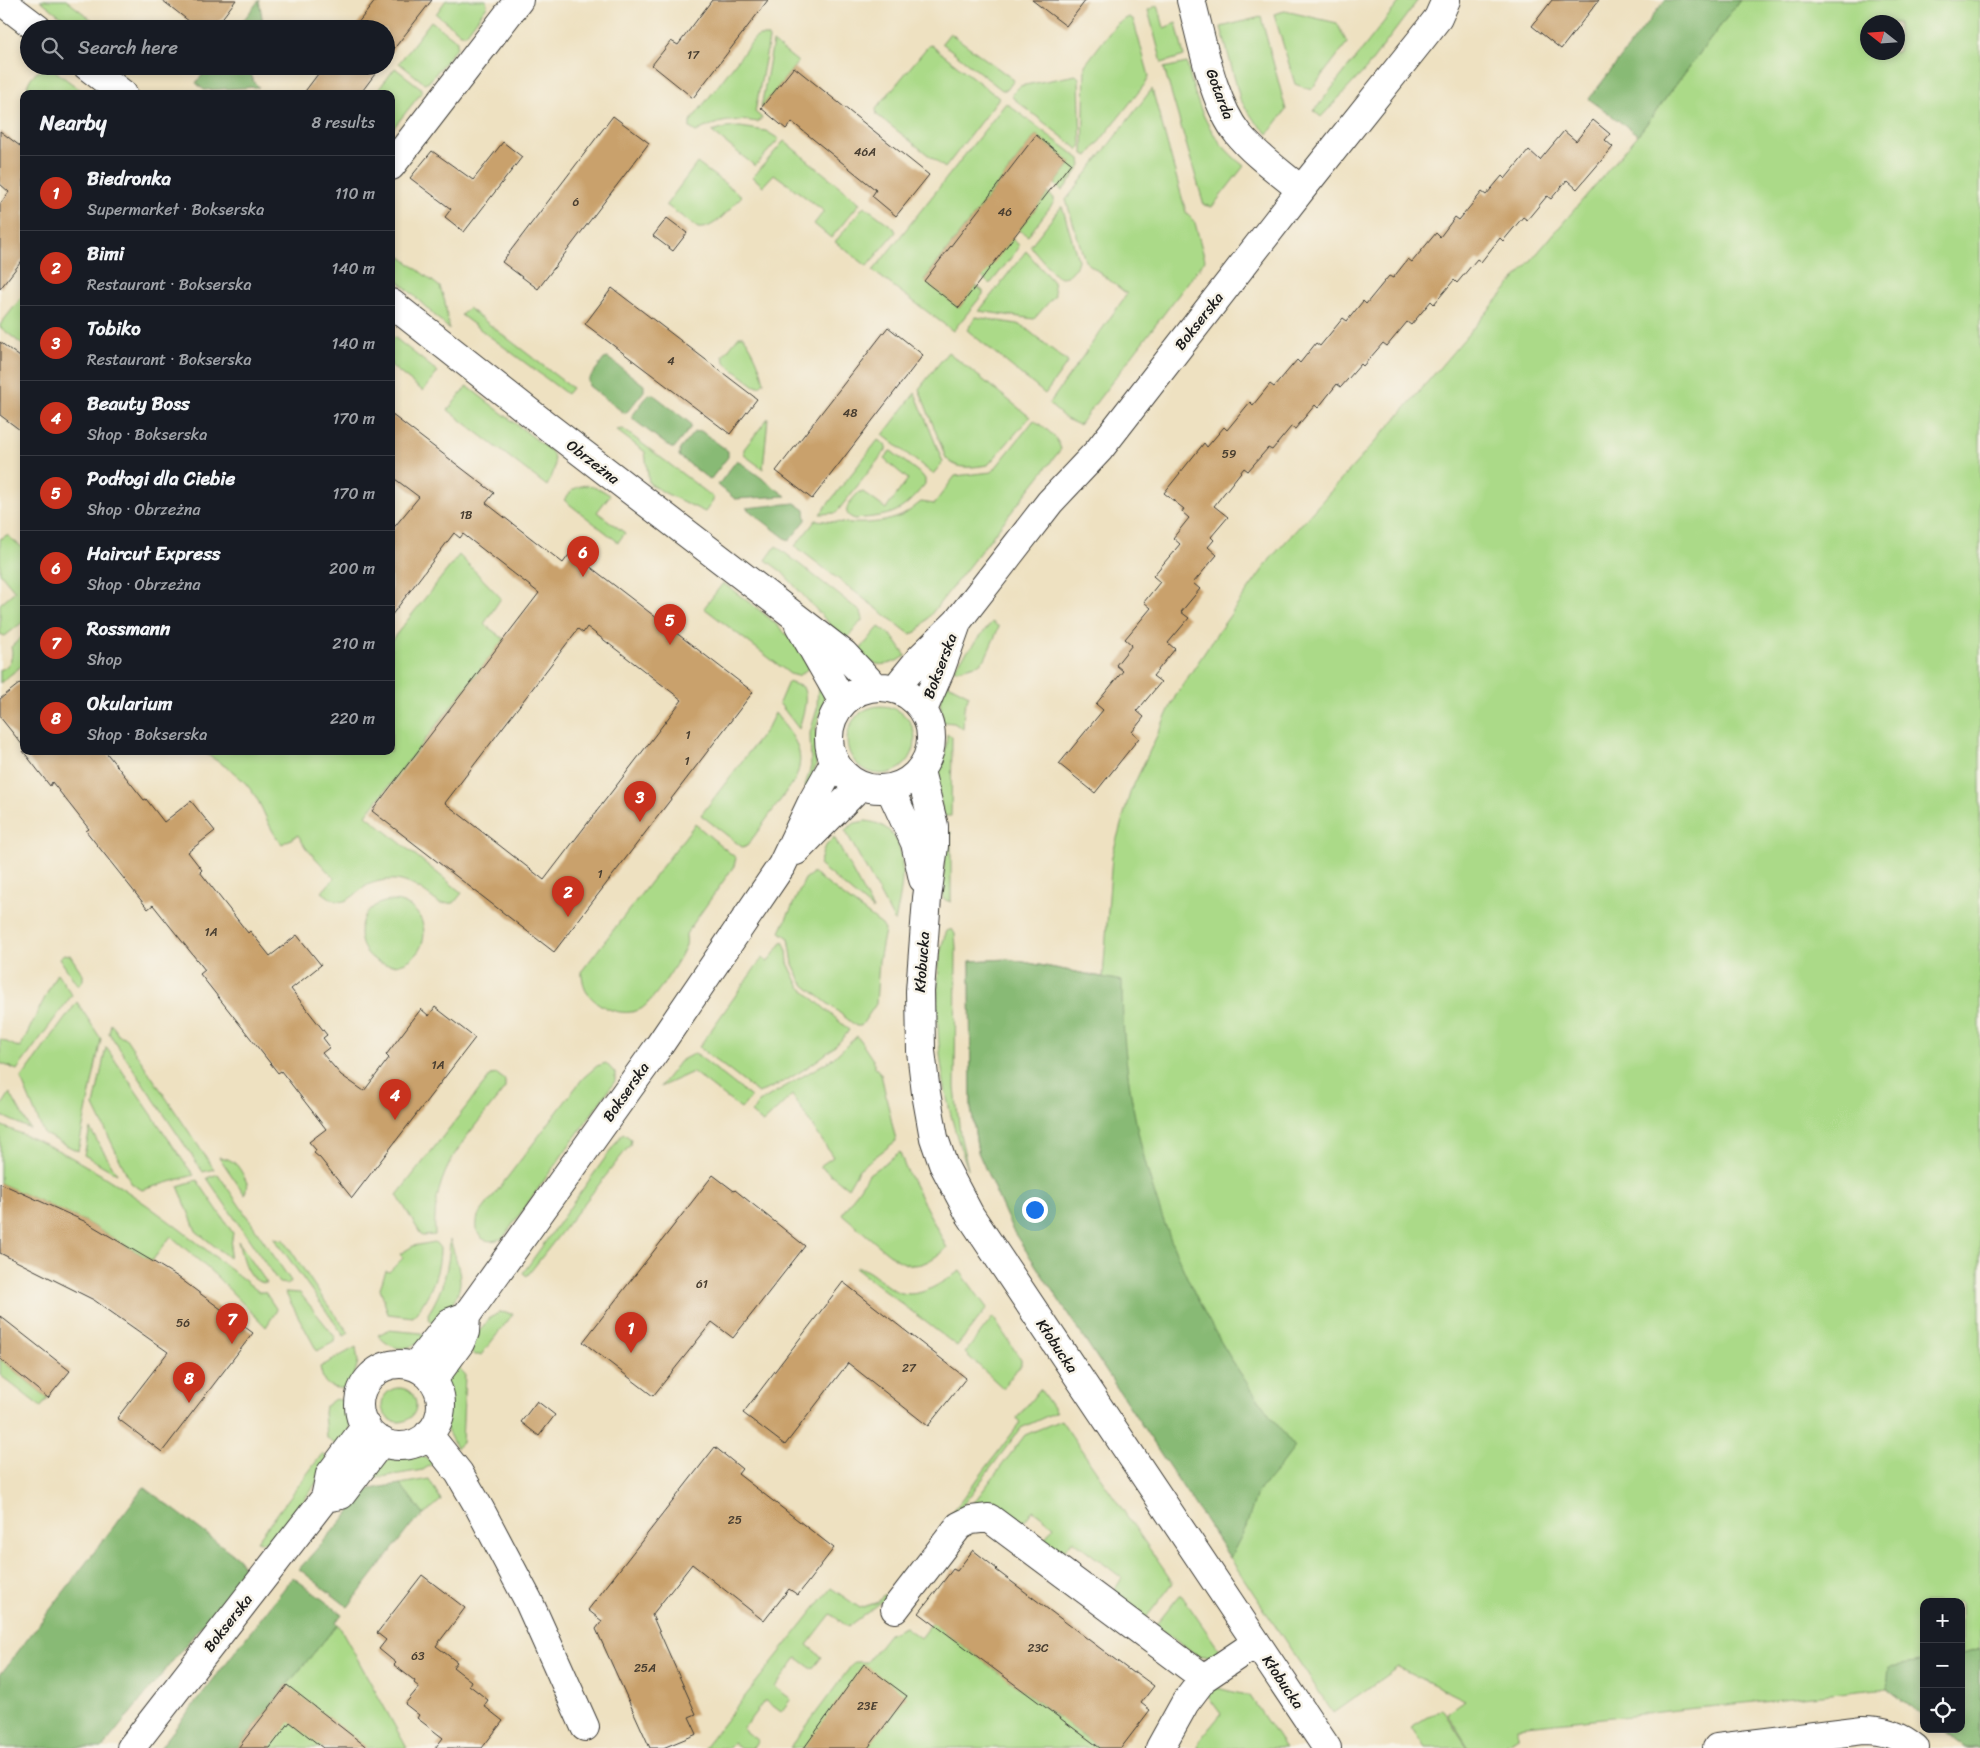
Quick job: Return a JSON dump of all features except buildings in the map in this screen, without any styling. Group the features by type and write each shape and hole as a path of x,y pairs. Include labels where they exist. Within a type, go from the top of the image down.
{"street":[{"path":"0,0 26,20"},
{"path":"395,161 519,0"},
{"name":"Gotarda","path":"1191,0 1216,88 1227,116 1238,134 1249,146 1301,190"},
{"name":"Bokserska","path":"885,688 957,622 1050,502 1099,450 1442,9 1462,0"},
{"path":"99,75 118,90"},
{"name":"Obrzeżna","path":"395,306 547,426 844,654 885,688"},
{"name":"Obrzeżna","path":"796,618 843,702"},
{"name":"Bokserska","path":"923,710 940,671 957,622"},
{"path":"885,688 914,699 923,710 930,726 931,747 920,771 911,780 890,789 880,790 860,786 843,775 834,763 829,747 829,731 833,716 843,702 852,694 885,688"},
{"name":"Bokserska","path":"424,1373 450,1322 466,1316 658,1046 782,865 812,802 834,763"},
{"name":"Kłobucka","path":"920,771 934,826 934,846 927,898 920,991 921,1051 934,1138 943,1164 970,1215 1327,1748"},
{"name":"Bokserska","path":"782,865 860,786"},
{"name":"Kłobucka","path":"890,789 915,843 927,898"},
{"path":"403,1364 424,1373 438,1390 440,1412 437,1423 428,1434 408,1445 395,1445 374,1434 360,1413 360,1398 364,1386 371,1376 380,1369 403,1364"},
{"name":"Bokserska","path":"131,1748 325,1498 330,1474 374,1434"},
{"path":"428,1434 460,1473 480,1509 528,1600 586,1727"},
{"path":"895,1609 958,1526 971,1520 989,1518 1204,1678"},
{"path":"1160,1748 1185,1702 1204,1678 1256,1643"},
{"path":"1718,1748 1863,1730 1880,1730 1894,1734 1915,1748"}],"green space":[{"path":"40,0 66,0 92,20 66,20"},
{"path":"259,0 262,20 244,20"},
{"path":"446,0 486,0 487,6 466,34 461,34 436,14"},
{"path":"1401,0 1418,0 1366,69 1321,117 1314,111"},
{"path":"1665,0 1740,0 1638,135 1589,99"},
{"path":"1740,0 1980,0 1980,1748 1966,1748 1946,1733 1965,1733 1965,1598 1920,1598 1920,1713 1887,1688 1517,1727 1517,1737 1501,1748 1469,1748 1447,1713 1465,1700 1398,1667 1333,1713 1013,1231 978,1152 971,1108 970,961 1008,959 1103,977 1112,856 1130,793 1176,695 1271,558 1400,414 1638,135"},
{"path":"1158,5 1164,28 1176,23 1184,56 1162,63 1148,10"},
{"path":"1285,11 1337,23 1347,43 1311,90 1295,84 1274,14"},
{"path":"1129,17 1133,19 1149,76 1145,84 1088,156 1083,154 1085,65 1116,24"},
{"path":"1261,17 1286,110 1268,134 1254,120 1240,99 1221,27"},
{"path":"431,21 457,41 457,47 429,82 424,83 399,63"},
{"path":"950,33 1014,80 1007,90 1002,90 942,43"},
{"path":"759,36 767,36 769,39 755,112 762,118 758,122 741,120 718,123 696,132 690,128 690,122 754,39"},
{"path":"773,42 798,62 761,108"},
{"path":"931,45 999,98 945,168 877,115 876,109 928,46"},
{"path":"1187,63 1200,107 1213,133 1232,156 1244,166 1212,207 1204,205 1164,68"},
{"path":"395,68 421,88 422,92 395,126 395,90 378,90 390,75 395,75"},
{"path":"34,75 60,75 81,90 31,90 27,87"},
{"path":"202,75 251,75 254,82 259,87 204,90 196,83"},
{"path":"1076,75 1079,78 1081,148 1079,150 1013,98 1012,94 1020,86"},
{"path":"1152,89 1186,212 1195,223 1205,260 1079,425 1066,419 1049,404 1127,294 1085,261 1066,200"},
{"path":"1006,103 1080,159 1081,166 1064,189 1061,190 1055,184 1071,163 1036,135 924,280 959,308 976,286 983,291 983,294 953,331 873,271"},
{"path":"740,127 766,131 779,139 755,166 712,132"},
{"path":"784,141 860,203 831,238 814,224 824,211 774,174 763,186 753,177"},
{"path":"697,163 742,196 722,217 704,228 698,228 666,205"},
{"path":"1048,193 1054,198 1054,202 1028,236 1019,230"},
{"path":"864,206 894,228 896,232 867,266 835,242"},
{"path":"1062,206 1078,260 1071,273 1060,277 1056,276 1030,246"},
{"path":"1012,239 1019,245 1018,249 991,283 988,283 982,277"},
{"path":"1026,251 1053,282 1055,295 1034,319 979,311"},
{"path":"395,252 440,287 445,302 449,329 395,278"},
{"path":"20,299 20,343 0,325"},
{"path":"468,308 572,388 567,394 461,315"},
{"path":"976,317 1017,324 1024,327 1068,362 1045,394 967,330"},
{"path":"739,336 743,336 747,341 758,363 764,382 760,386 755,386 726,364 723,356"},
{"path":"395,338 438,372 423,391 395,369"},
{"path":"948,352 1030,417 988,465 960,466 955,465 946,458 919,389"},
{"path":"608,358 644,385 644,391 627,412 624,413 589,386 588,380 604,359"},
{"path":"467,386 551,451 555,465 547,486 448,410"},
{"path":"915,393 943,462 933,474 883,435"},
{"path":"649,394 654,395 690,423 691,427 674,448 671,448 634,420 632,416"},
{"path":"768,418 763,469 744,455 744,449"},
{"path":"1034,420 1053,436 1061,449 917,632 910,634 795,546 816,520 859,523 880,522 901,516 921,502 934,504 955,476 992,472"},
{"path":"623,429 713,497 713,501 705,512 665,493 649,483 645,452 616,430"},
{"path":"701,431 728,451 728,457 710,480 679,456 680,449 694,432"},
{"path":"878,440 886,446 886,450 836,513 820,514"},
{"path":"891,451 922,475 925,479 925,484 909,502 895,512 855,519 847,514 847,510 859,492 863,492 886,509 908,479 885,460"},
{"path":"737,460 786,496 735,499 718,485"},
{"path":"587,485 610,495 597,512 625,533 618,542 564,500 574,490"},
{"path":"795,503 805,510 806,520 789,541 746,508"},
{"path":"7,535 20,546 20,624 5,636 0,634 0,604 15,591 0,573 0,539"},
{"path":"776,546 861,612 863,619 845,641 782,572 766,560"},
{"path":"459,555 501,598 484,624 504,639 366,815 462,893 454,903 440,904 420,889 396,880 369,884 343,901 328,897 322,892 334,878 306,848 298,835 282,844 255,796 246,784 234,773 208,755 395,755 395,636"},
{"path":"723,583 783,631 793,642 809,668 798,676 790,674 704,608"},
{"path":"992,622 999,627 985,659 979,664 957,670 953,669"},
{"path":"879,627 892,636 906,656 881,665 869,661 858,652"},
{"path":"20,639 20,667 0,683 0,670 10,661 11,647"},
{"path":"818,681 824,693 824,701 816,728 816,766 807,788 805,786 811,766 810,733 817,709"},
{"path":"788,682 803,687 805,692 804,708 799,729 779,703"},
{"path":"946,683 969,695 964,708 963,729 954,723 943,722 940,701"},
{"path":"881,706 894,709 905,716 912,727 915,740 912,753 905,764 894,771 881,774 868,771 857,764 850,753 847,740 850,727 857,716 868,709"},
{"path":"775,713 796,744 800,760 799,769 795,780 747,846 742,847 701,815 768,727"},
{"path":"947,734 952,736 951,816 943,816 937,780 945,754"},
{"path":"866,821 882,826 893,835 899,847 902,861 902,877 895,922 845,830 855,823"},
{"path":"695,824 736,858 734,866 686,934 686,945 679,960 646,1005 634,1012 619,1012 603,1007 586,991 581,972"},
{"path":"951,832 951,902 943,899 945,833"},
{"path":"834,837 873,910 819,865 824,848"},
{"path":"813,873 882,925 885,930 879,961 876,1004 861,1026 856,1026 802,983 793,964 789,938 780,932 805,879"},
{"path":"386,901 398,901 415,910 422,921 424,933 422,945 415,956 398,965 386,965 374,960 365,951 360,939 360,927 365,915 374,906"},
{"path":"952,929 955,934 956,948 955,1088 960,1134 968,1169 953,1124 943,1078 938,1031 937,1008 940,957 947,931"},
{"path":"783,941 787,951 788,963 799,986 849,1030 833,1048 808,1067 781,1083 758,1093 699,1047 762,958 768,962"},
{"path":"64,954 70,955 83,975 83,980 78,986 59,958"},
{"path":"1008,959 1122,981 1125,1046 1133,1109 1147,1170 1167,1229 1191,1287 1221,1342 1256,1396 1295,1447 1257,1493 1246,1527 1230,1558 1013,1231 978,1152 971,1108 970,961"},
{"path":"57,973 72,995 17,1070 0,1063 0,1039 20,1048"},
{"path":"77,1002 101,1039 78,1151 44,1134 21,1079"},
{"path":"111,1023 118,1035 125,1037 214,1169 203,1172 109,1033"},
{"path":"857,1036 881,1074 896,1141 859,1169 848,1188 820,1166 833,1157 792,1095 763,1123 751,1113 759,1102 832,1059"},
{"path":"106,1047 194,1175 142,1190 131,1183 94,1106"},
{"path":"695,1053 751,1097 741,1109 693,1072 660,1087 680,1061"},
{"path":"606,1063 615,1073 615,1081 503,1238 490,1241 485,1240 478,1234 478,1216 583,1078 597,1066"},
{"path":"497,1074 505,1080 505,1088 454,1155 445,1172 439,1191 435,1211 435,1235 422,1236 397,1195 491,1075"},
{"path":"10,1093 30,1129 0,1115 0,1108"},
{"path":"0,1125 58,1150 101,1174 170,1222 259,1292 265,1292 277,1310 266,1327 214,1274 171,1236 152,1261 84,1221 0,1183"},
{"path":"90,1129 117,1174 84,1155"},
{"path":"623,1133 631,1139 630,1145 527,1276 523,1273"},
{"path":"900,1152 905,1167 947,1248 927,1262 919,1264 903,1263 895,1258 842,1214 869,1174"},
{"path":"219,1157 230,1160 240,1169 247,1183 245,1195"},
{"path":"218,1174 291,1281 289,1284 279,1283 207,1178"},
{"path":"197,1180 233,1233 229,1258 196,1231 178,1186"},
{"path":"274,1238 284,1240 324,1300 349,1333 344,1336"},
{"path":"450,1240 458,1267 460,1286 453,1303 437,1326 429,1319 428,1314 438,1297 444,1278"},
{"path":"238,1241 267,1283 254,1279 250,1274 243,1261"},
{"path":"435,1242 440,1248 438,1267 436,1276 424,1301 413,1317 388,1314 380,1288 386,1271 389,1272 403,1258 400,1254 413,1246"},
{"path":"857,1267 869,1272 896,1291 906,1294 934,1287 960,1271 987,1308 957,1346 855,1268"},
{"path":"285,1292 300,1293 335,1337 334,1342 317,1351"},
{"path":"500,1312 513,1314 481,1355 475,1355 466,1348 490,1318"},
{"path":"993,1317 1021,1360 1021,1364 1003,1388 965,1353"},
{"path":"388,1330 421,1333 427,1337 421,1342 408,1347 396,1347 384,1341 378,1335"},
{"path":"356,1347 358,1362 351,1386 338,1388 327,1384 323,1379 320,1367"},
{"path":"0,1359 48,1398 41,1407 0,1375"},
{"path":"453,1362 465,1374 462,1443 456,1448 446,1428 445,1380"},
{"path":"399,1388 406,1389 411,1393 415,1398 415,1412 411,1417 406,1421 399,1422 392,1421 387,1417 383,1412 382,1405 383,1398 387,1393 392,1389"},
{"path":"1040,1389 1056,1412 1021,1428 956,1514 948,1518 1020,1423 1017,1418"},
{"path":"335,1399 345,1401 348,1404 350,1425 341,1449 326,1437 325,1406"},
{"path":"1061,1420 1173,1583 1145,1619 1112,1594 1122,1578 1073,1540 1060,1555 1043,1541 1054,1526 1033,1510 1021,1526 994,1508 974,1505 975,1501 1025,1435"},
{"path":"322,1454 331,1461 278,1538 265,1543 257,1541"},
{"path":"405,1455 424,1457 435,1462 423,1470 375,1478 368,1472 383,1461"},
{"path":"429,1479 441,1500 424,1515 400,1484"},
{"path":"400,1484 424,1515 412,1524 348,1607 299,1569 370,1489"},
{"path":"144,1487 237,1557 242,1563 245,1572 102,1748 0,1748 0,1675"},
{"path":"293,1577 342,1614 336,1622 338,1624 238,1748 160,1748"},
{"path":"831,1588 860,1608 878,1602 884,1594 887,1598 848,1627 831,1614 807,1645 822,1657 812,1669 797,1658 775,1687 791,1699 781,1712 765,1700 743,1729 758,1741 753,1748 741,1748 733,1743 729,1748 704,1748"},
{"path":"1179,1596 1182,1596 1220,1651 1213,1656 1198,1656 1155,1626"},
{"path":"935,1619 937,1626 999,1673 1012,1676 1009,1680 1059,1718 1063,1714 1069,1725 1100,1748 790,1748 854,1662 867,1662 889,1634 905,1627 920,1638"},
{"path":"338,1624 407,1748 238,1748 287,1685"},
{"path":"1980,1648 1980,1748 1966,1748 1946,1733 1965,1733 1965,1652"},
{"path":"1920,1662 1920,1713 1887,1688 1889,1667"},
{"path":"1213,1687 1250,1696 1285,1748 1198,1748 1199,1741 1221,1714 1207,1695"},
{"path":"1442,1708 1468,1748 1425,1748 1411,1727"}],"place":[{"name":"Haircut Express","path":"583,577"},
{"name":"Podłogi dla Ciebie","path":"670,645"},
{"name":"Tobiko","path":"640,822"},
{"name":"Bimi","path":"568,917"},
{"name":"Beauty Boss","path":"395,1120"},
{"name":"Rossmann","path":"232,1344"},
{"name":"Biedronka","path":"631,1353"},
{"name":"Okularium","path":"189,1403"}]}
